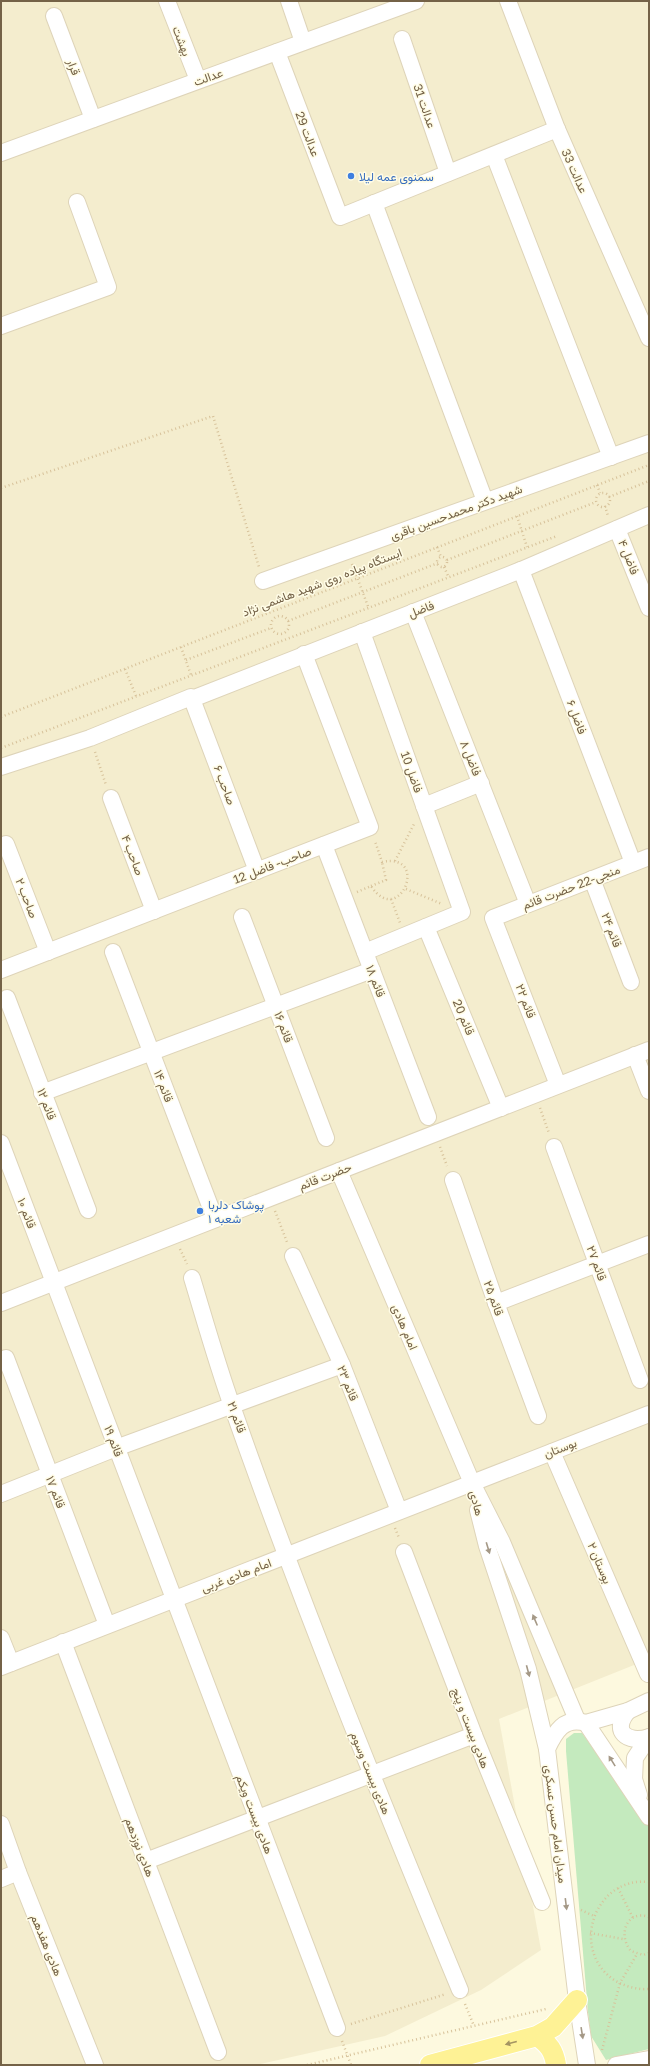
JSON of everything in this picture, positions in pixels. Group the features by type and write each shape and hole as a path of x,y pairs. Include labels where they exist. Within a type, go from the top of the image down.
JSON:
{"main road":[{"path":"430,2065 537,2036 553,2027 577,2000"},
{"path":"537,2036 548,2043 554,2054 556,2065"}],"street":[{"name":"بهشت","path":"167,1 198,80"},
{"path":"289,1 304,42"},
{"name":"عدالت 33","path":"508,1 557,129 649,338"},
{"name":"عدالت","path":"1,152 277,52 407,3"},
{"name":"قرار","path":"54,16 93,119"},
{"name":"عدالت 31","path":"402,39 448,173"},
{"name":"عدالت 29","path":"277,52 340,217 374,203"},
{"path":"485,501 374,203 557,129"},
{"path":"494,155 611,457"},
{"path":"1,326 108,286 77,202"},
{"name":"شهید دکتر محمدحسین باقری","path":"264,581 649,443"},
{"name":"فاضل","path":"1,767 90,738 191,697 192,699 521,570 613,519 649,515"},
{"name":"فاضل ۴","path":"613,519 649,608"},
{"name":"فاضل ۶","path":"521,570 634,863"},
{"name":"فاضل ۸","path":"413,612 528,904"},
{"name":"فاضل 10","path":"362,632 462,912"},
{"path":"304,654 370,828"},
{"name":"صاحب ۶","path":"192,699 257,871"},
{"path":"424,806 481,783"},
{"name":"صاحب ۴","path":"111,798 154,911"},
{"name":"صاحب- فاضل 12","path":"1,970 370,828"},
{"name":"صاحب ۲","path":"6,844 48,952"},
{"name":"قائم ۱۸","path":"324,845 428,1117"},
{"name":"منجی-22 حضرت قائم","path":"493,918 649,857"},
{"name":"قائم ۲۴","path":"592,879 631,982"},
{"path":"365,952 462,912"},
{"name":"قائم ۱۶","path":"242,918 326,1138"},
{"name":"قائم ۲۲","path":"493,918 558,1085"},
{"name":"قائم 20","path":"426,927 501,1108"},
{"name":"قائم ۱۴","path":"113,952 215,1220"},
{"path":"42,1093 372,970"},
{"name":"قائم ۱۲","path":"7,998 42,1093 88,1210"},
{"path":"642,1053 649,1091"},
{"name":"حضرت قائم","path":"1,1303 642,1053"},
{"name":"قائم ۱۰","path":"1,1143 54,1282"},
{"name":"قائم ۲۷","path":"554,1147 640,1380"},
{"name":"امام هادی","path":"338,1171 472,1483"},
{"name":"قائم ۲۵","path":"453,1180 496,1303 538,1416"},
{"path":"496,1303 598,1265 649,1244"},
{"name":"قائم ۲۳","path":"293,1256 342,1365 394,1513"},
{"name":"قائم ۲۱","path":"192,1278 232,1405 288,1555"},
{"name":"قائم ۱۹","path":"54,1282 174,1599"},
{"name":"قائم ۱۷","path":"6,1358 107,1625"},
{"path":"1,1494 50,1473 116,1448 342,1365"},
{"name":"بوستان","path":"472,1483 649,1414"},
{"name":"بوستان ۲","path":"552,1452 648,1674"},
{"name":"امام هادی غربی","path":"6,1665 472,1483"},
{"name":"هادی","path":"472,1483 502,1542 582,1721"},
{"name":"هادی","path":"472,1483 488,1546 528,1669 547,1749"},
{"name":"هادی بیست و پنج","path":"404,1552 474,1735 542,1902"},
{"name":"هادی بیست وسوم","path":"288,1555 371,1774 460,1990"},
{"name":"هادی بیست ویکم","path":"174,1599 337,2028"},
{"path":"1,1638 6,1665"},
{"name":"هادی نوزدهم","path":"64,1642 218,2052"},
{"path":"646,1812 606,1751 582,1721 628,1711 649,1702"},
{"path":"628,1711 622,1718 620,1726 624,1734 632,1740 640,1740 649,1737"},
{"name":"میدان امام حسن عسکری","path":"582,1721 561,1726 555,1732 547,1749 577,2000 593,2061"},
{"path":"146,1861 474,1735"},
{"path":"646,1812 634,1778 635,1758 649,1737"},
{"name":"هادی هفدهم","path":"1,1824 18,1872 96,2065"},
{"path":"1,1879 18,1872"},
{"path":"616,2065 649,2059"}],"path":[{"path":"1,488 213,416 264,581"},
{"name":"ایستگاه پیاده روی شهید هاشمی نژاد","path":"1,716 649,465"},
{"path":"609,497 649,482"},
{"path":"597,485 600,493"},
{"path":"600,493 604,492 609,497"},
{"path":"600,493 597,495 596,502 598,506 605,506"},
{"path":"605,506 610,500 609,497"},
{"path":"444,566 447,560 596,502"},
{"path":"605,506 613,519"},
{"path":"517,516 528,547"},
{"path":"601,519 613,519"},
{"path":"1,748 369,609 564,533"},
{"path":"437,547 441,557"},
{"path":"347,551 369,609"},
{"path":"441,557 445,557 447,560"},
{"path":"438,563 437,560 441,557"},
{"path":"288,621 438,563 444,566 448,578"},
{"path":"273,611 276,617"},
{"path":"276,617 285,617 288,621 287,630 283,633 279,634 272,628 272,620 276,617"},
{"path":"186,660 272,628"},
{"path":"283,633 286,640"},
{"path":"181,647 191,675"},
{"path":"125,669 136,696"},
{"path":"90,738 111,798"},
{"path":"395,861 424,806"},
{"path":"344,897 386,880 382,862 370,828"},
{"path":"371,886 376,893 383,898 391,898 402,894 406,888 408,881 407,872 402,866 395,861 382,862"},
{"path":"406,888 462,912"},
{"path":"391,898 404,936"},
{"path":"535,1094 554,1147"},
{"path":"435,1134 453,1180"},
{"path":"270,1198 293,1256"},
{"path":"175,1235 192,1278"},
{"path":"394,1513 404,1552"},
{"path":"649,1882 630,1883 618,1888 608,1895 600,1904 594,1916 590,1933 593,1955 609,1976 620,1984 632,1988 649,1989"},
{"path":"618,1888 633,1918"},
{"path":"649,1917 639,1916 633,1918 627,1924 623,1939 631,1951 638,1954 649,1954"},
{"path":"590,1933 623,1939"},
{"path":"593,2061 620,1984 638,1954"},
{"path":"351,2065 337,2028 460,1990 474,2026"},
{"path":"307,2065 543,2010"}],"shaded area":[{"path":"1,1 649,1 649,1659 499,1719 541,1950 481,1990 385,2036 256,2065 1,2065"}],"green space":[{"path":"574,1733 582,1733 649,1825 649,2049 606,2060 591,2036 588,2012 566,1751 566,1739"}],"place":[{"name":"سمنوی عمه لیلا","path":"351,176"},
{"name":"پوشاک دلربا شعبه ۱","path":"200,1211"}]}
